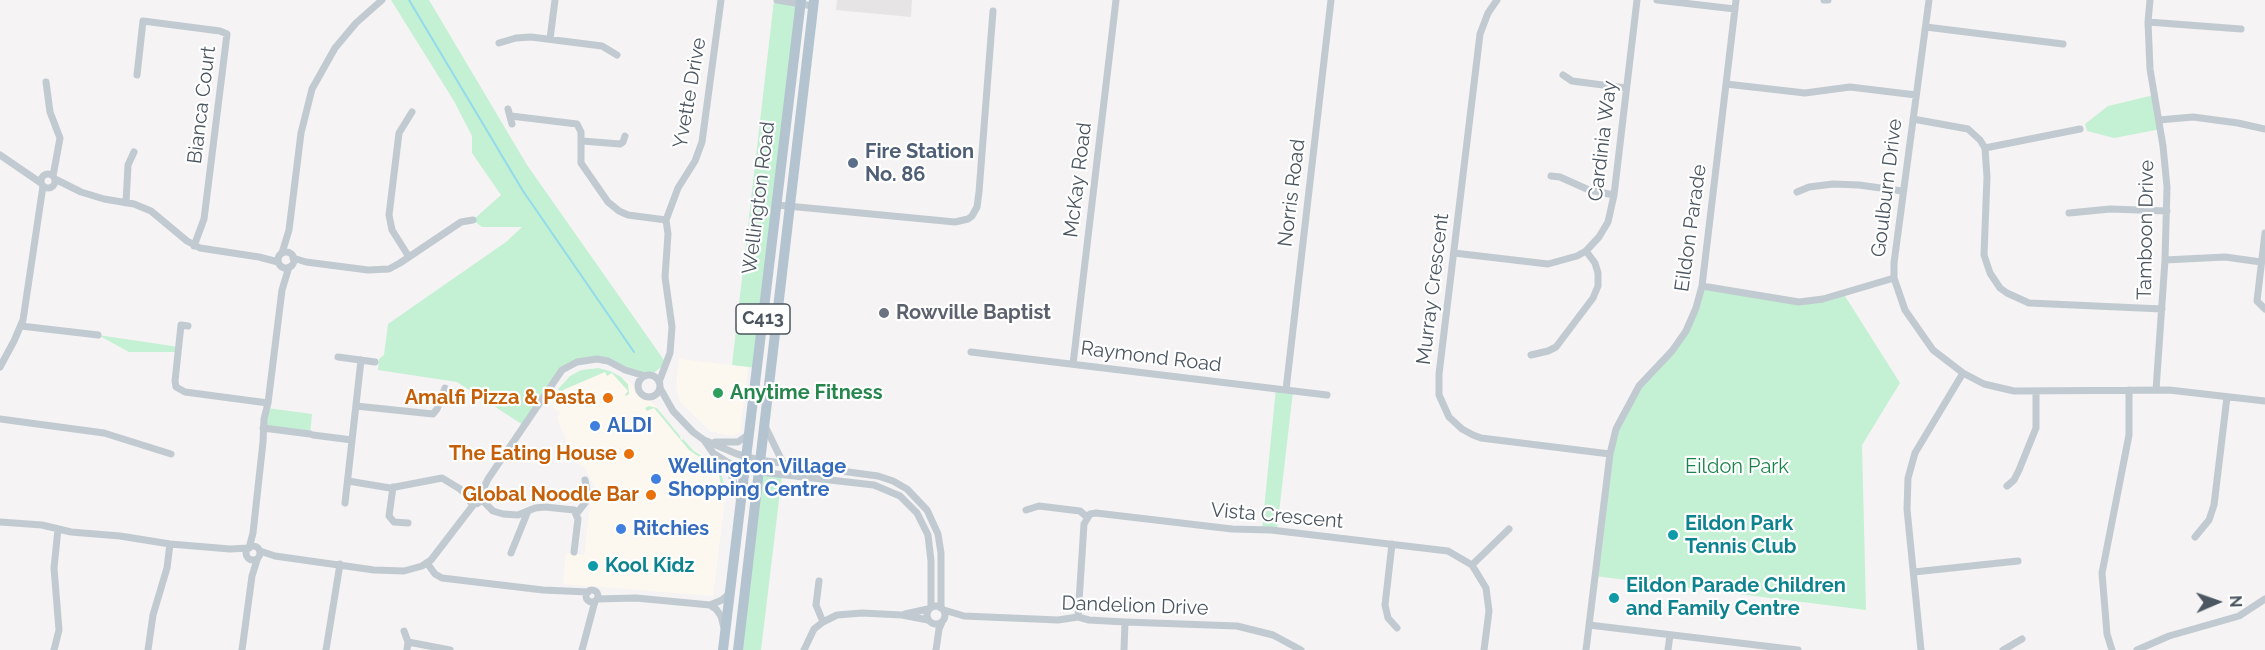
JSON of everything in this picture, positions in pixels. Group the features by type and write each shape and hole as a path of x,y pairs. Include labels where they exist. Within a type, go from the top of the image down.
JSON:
{"main road":[{"name":"Wellington Road","path":"723,650 800,2"},
{"name":"Wellington Road","path":"738,650 813,3"}],"street":[{"path":"242,650 252,576 253,533 263,428 282,290 291,261 289,230 301,134 312,89 335,48 356,22 382,0"},
{"path":"550,39 555,0"},
{"name":"Yvette Drive","path":"659,385 670,353 672,327 665,277 669,234 666,220 678,188 695,161 702,142 721,0"},
{"path":"777,0 813,3"},
{"name":"McKay Road","path":"1073,364 1116,0"},
{"name":"Norris Road","path":"1286,390 1331,0"},
{"name":"Murray Crescent","path":"1497,0 1488,13 1480,34 1438,384 1442,403 1449,417 1462,429 1481,438 1610,454"},
{"name":"Cardinia Way","path":"1586,251 1599,237 1608,222 1614,195 1637,0"},
{"path":"1657,0 1735,9"},
{"name":"Eildon Parade","path":"1586,650 1610,454 1616,429 1639,386 1672,351 1692,320 1702,286 1736,0"},
{"name":"Goulburn Drive","path":"1929,0 1894,248 1894,278 1905,310 1933,350 1963,373 1996,387 2014,391 2156,390 2265,401"},
{"name":"Tamboon Drive","path":"2150,0 2148,22 2150,69 2165,164 2167,211 2156,390"},
{"path":"777,205 948,221 968,219 977,207 993,11"},
{"name":"Bianca Court","path":"137,75 143,21 220,31 227,34 204,219 194,246"},
{"path":"2148,22 2241,29"},
{"path":"1926,27 2063,44"},
{"path":"500,43 521,37 550,39 602,46 617,55"},
{"path":"1563,75 1572,81 1626,88"},
{"path":"0,367 21,326 37,213 56,160 60,138 50,112 46,82"},
{"path":"1726,84 1805,93 1850,87 1916,95"},
{"path":"409,257 392,230 389,215 399,133 412,112"},
{"path":"510,116 575,123 580,129 582,141 581,163 610,205 632,216 666,220"},
{"path":"2159,120 2193,117 2265,129"},
{"path":"1913,119 1968,129 1985,148 1987,177 1983,255 1989,273 2000,288 2029,303 2162,309"},
{"path":"1985,148 2080,129"},
{"path":"582,141 620,144 624,142 625,136"},
{"path":"126,203 128,165 134,152"},
{"path":"0,155 23,171 48,181 104,200 144,208 158,215 194,246 215,252 259,257 279,264 291,261 383,270 396,266 462,222 473,220"},
{"path":"1551,176 1560,177 1589,190 1614,195"},
{"path":"1797,192 1809,187 1833,184 1859,184 1902,191"},
{"path":"2069,213 2110,209 2167,211"},
{"path":"282,290 279,264 289,230"},
{"path":"2265,233 2257,301 2265,309"},
{"path":"1454,253 1548,264 1572,258 1586,251 1597,268 1598,279 1593,298 1556,346 1548,351 1531,355"},
{"path":"259,257 281,253 291,261"},
{"path":"2165,260 2225,257 2261,262"},
{"path":"1702,286 1799,302 1823,299 1894,278"},
{"path":"181,325 176,387 185,392 268,403"},
{"path":"21,326 98,335"},
{"name":"Raymond Road","path":"971,352 1327,395"},
{"path":"338,357 375,362"},
{"path":"0,522 42,525 58,529 230,549 391,572 404,571 427,563 439,552 562,370 582,361 597,359 613,363 625,370 648,375 659,385 666,400 682,422 704,440 746,463 759,466 783,463 854,472 886,478 901,485 921,502 934,524 941,553 943,609 937,647"},
{"path":"345,503 361,360"},
{"path":"638,386 640,380 666,363"},
{"path":"625,370 642,395 666,400"},
{"path":"1921,650 1906,499 1911,465 1920,444 1963,373"},
{"path":"650,397 657,394 659,385"},
{"path":"356,406 430,414 437,409 445,388"},
{"path":"2112,650 2107,634 2102,573 2129,435 2129,390"},
{"path":"2007,486 2014,480 2019,470 2036,428 2037,392"},
{"path":"2195,537 2209,520 2214,505 2227,397"},
{"path":"0,419 104,433 171,454"},
{"path":"764,423 783,463"},
{"path":"263,428 352,440"},
{"path":"704,440 721,443 738,442 750,433"},
{"path":"704,440 713,453 728,462 746,463 802,477 874,485 896,493 911,505 925,527 931,554 929,608 926,614 937,647"},
{"path":"728,462 741,504"},
{"path":"802,477 804,466"},
{"path":"852,482 854,472"},
{"path":"348,481 393,488 436,478 447,479 489,508 503,514 518,515 545,507 572,510 577,513"},
{"path":"574,552 577,513 585,503 587,491 585,480"},
{"path":"393,488 389,516 394,522 408,523"},
{"path":"1026,510 1039,506 1080,511 1087,517 1084,524 1078,616"},
{"path":"511,553 528,511"},
{"name":"Vista Crescent","path":"1087,517 1096,513 1232,530 1271,530 1392,544 1448,551 1472,565"},
{"path":"925,527 934,524"},
{"path":"54,650 59,630 54,568 58,529"},
{"path":"1484,650 1488,597 1482,579 1472,565 1509,529"},
{"path":"148,650 154,610 167,568 170,543"},
{"path":"1392,544 1386,605 1388,618 1397,628"},
{"path":"1914,572 2018,561"},
{"path":"427,563 435,574 442,578 574,592 592,598 636,598 710,605 731,593"},
{"path":"326,650 340,564"},
{"path":"819,581 816,605 823,621"},
{"path":"582,650 592,598"},
{"path":"2137,650 2180,632 2229,620 2264,604"},
{"path":"710,605 721,616 725,631"},
{"path":"902,615 936,606 943,609"},
{"name":"Dandelion Drive","path":"943,609 964,616"},
{"path":"804,650 810,634 823,621 832,617 852,613 902,615 928,620 934,624 942,621"},
{"name":"Dandelion Drive","path":"942,621 964,616 1058,620 1078,616 1089,620 1227,626 1255,629 1283,639 1301,650"},
{"path":"1124,650 1125,622"},
{"path":"1589,625 1747,647 1798,650"},
{"path":"404,631 407,646 450,650"},
{"path":"1668,650 1670,635"},
{"path":"2003,650 2022,639"}],"shaded area":[{"path":"837,0 912,0 911,17 836,10"},
{"path":"679,359 748,367 740,432 732,436 710,431 680,402 676,388"},
{"name":"Wellington Village Shopping Centre","path":"593,368 610,371 629,382 656,406 684,441 719,469 725,501 713,596 563,584 566,553 584,555 591,500 595,500 596,489 583,465 576,463 557,418 560,412 548,404 562,383 570,376 581,370"}],"green space":[{"path":"391,0 429,0 527,165 666,363 651,375 603,360 567,367 523,425 457,382 378,370 379,359 384,355 388,324 506,242 522,227 482,227 473,220 501,195 472,153 472,136 454,101"},
{"path":"774,0 800,5 758,368 732,365"},
{"path":"2154,95 2161,129 2114,138 2087,131 2085,124 2108,106"},
{"name":"Eildon Park","path":"1702,286 1799,302 1843,293 1900,383 1862,445 1866,610 1595,576 1610,454 1630,400 1679,342"},
{"path":"98,335 179,347 178,352 129,352"},
{"path":"598,368 610,371 621,377 628,384 629,394 625,395 628,391 612,373 607,376 605,372 563,390 565,395 561,396 558,389 570,376 581,370"},
{"path":"1276,388 1293,391 1277,530 1262,530"},
{"path":"649,406 657,408 681,440 683,439 694,451 718,466 726,494 719,497 723,495 718,470 689,450 654,408 647,411 645,408"},
{"path":"267,408 312,414 310,434 263,428"},
{"path":"758,471 782,475 761,650 738,650"}],"waterway":[{"path":"409,0 523,191 634,352"}],"place":[{"name":"Fire Station No. 86","path":"853,163"},
{"name":"Rowville Baptist","path":"884,313"},
{"name":"Anytime Fitness","path":"718,393"},
{"name":"Amalfi Pizza & Pasta","path":"608,398"},
{"name":"ALDI","path":"595,426"},
{"name":"The Eating House","path":"629,454"},
{"name":"Wellington Village Shopping Centre","path":"656,479"},
{"name":"Global Noodle Bar","path":"651,495"},
{"name":"Ritchies","path":"621,529"},
{"name":"Eildon Park Tennis Club","path":"1673,535"},
{"name":"Kool Kidz","path":"593,566"},
{"name":"Eildon Parade Children and Family Centre","path":"1614,598"}]}
